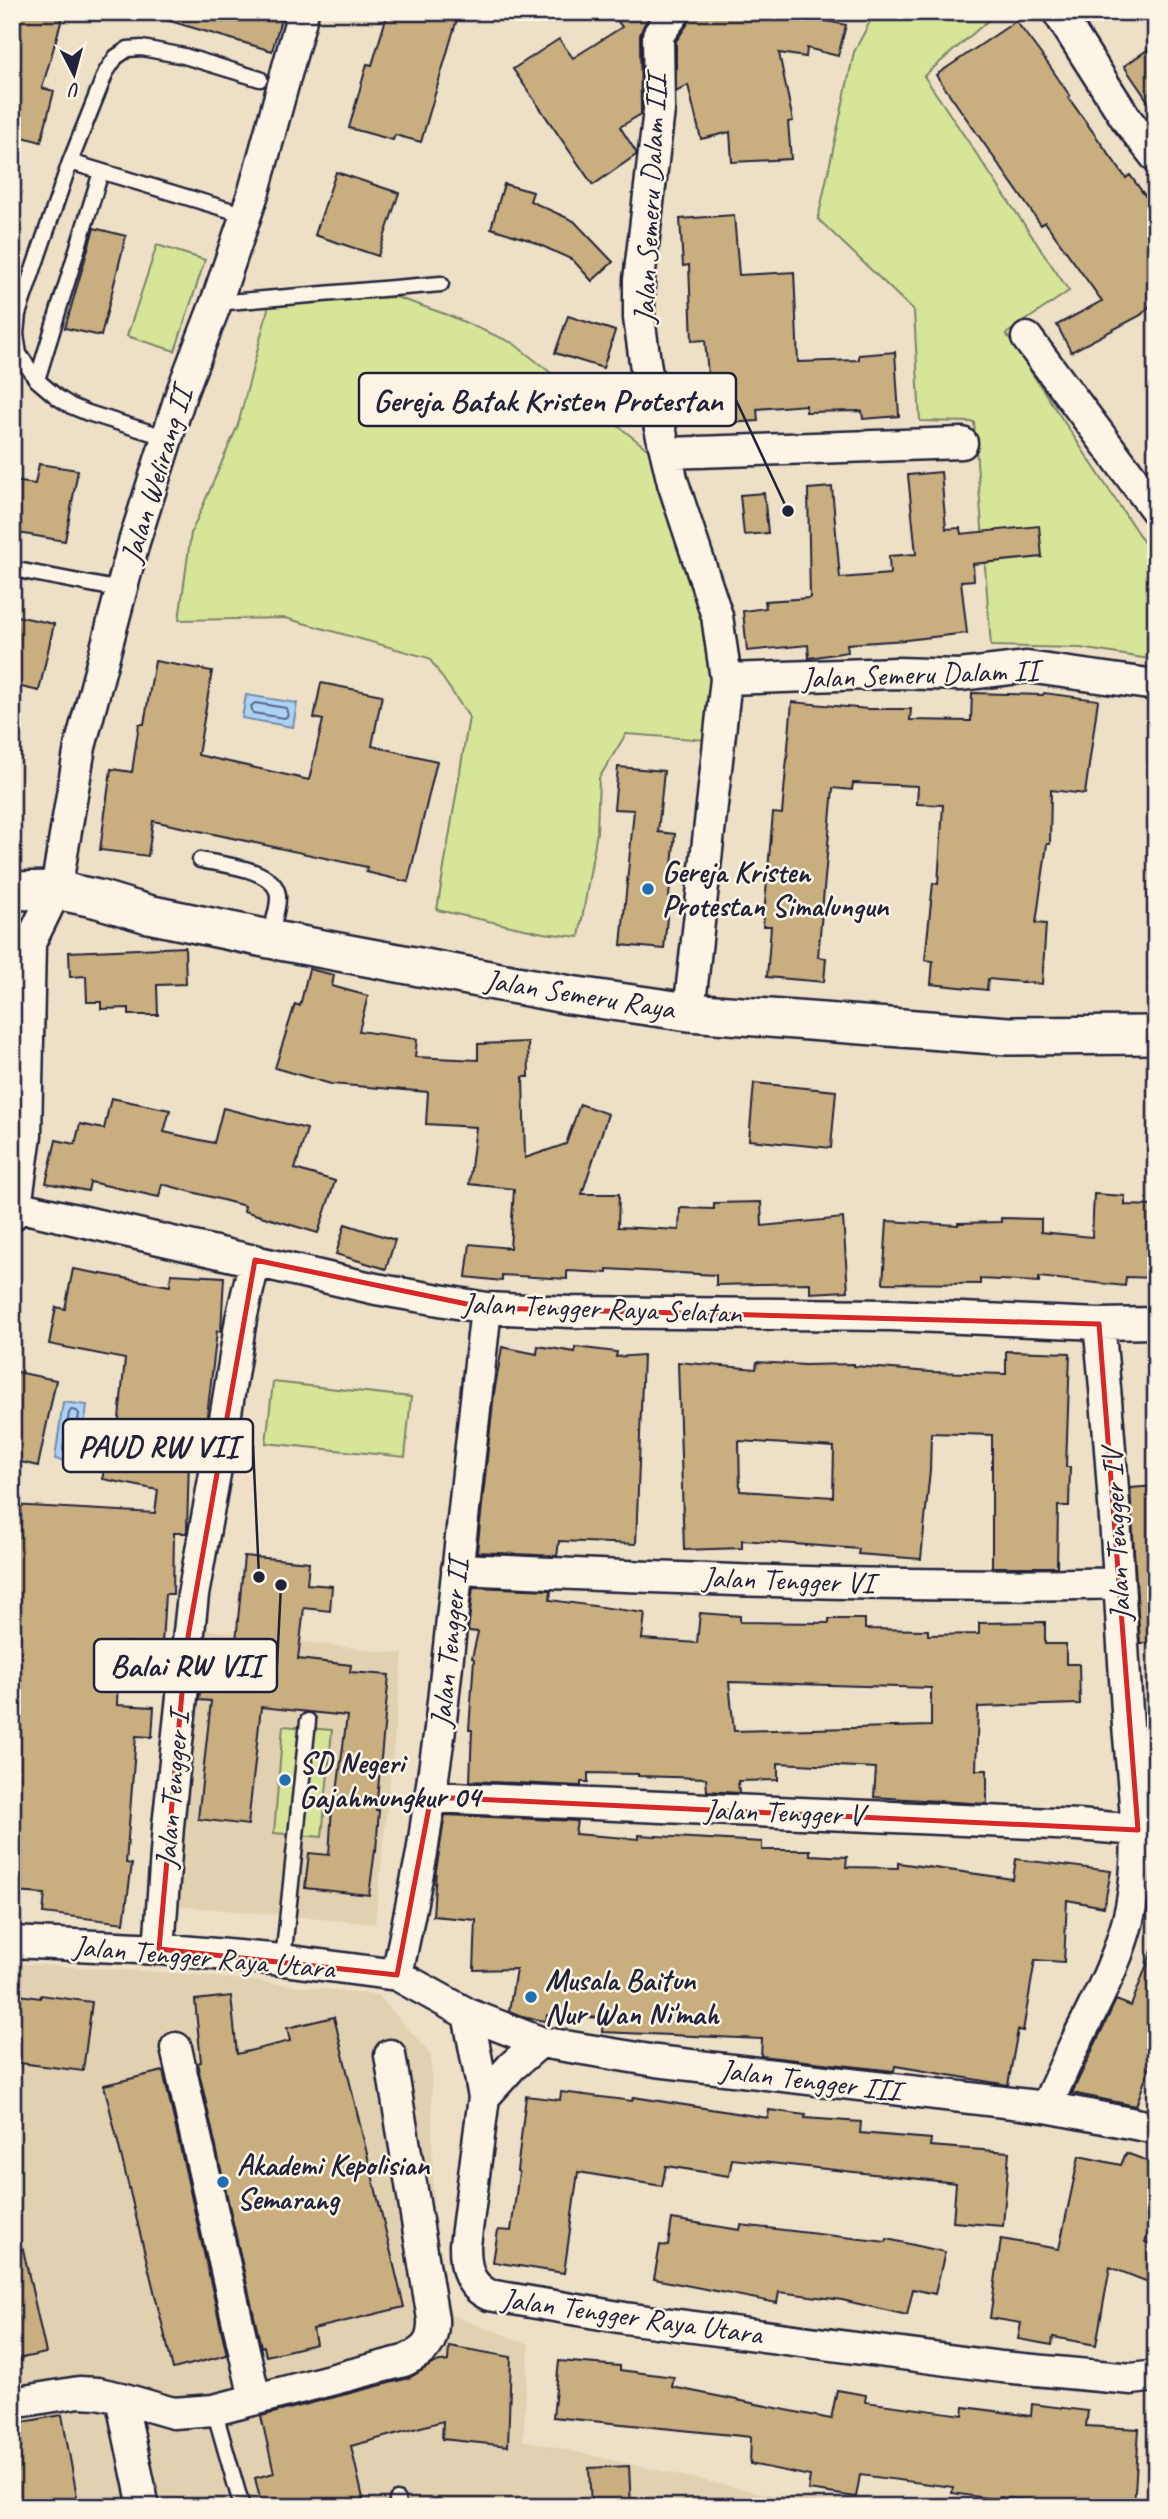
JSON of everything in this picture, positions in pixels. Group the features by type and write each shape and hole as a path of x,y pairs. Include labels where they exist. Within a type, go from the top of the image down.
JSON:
{"street":[{"name":"Jalan Welirang II","path":"21,942 56,890 80,747 121,590 181,394 246,215 303,12"},
{"name":"Jalan Semeru Dalam III","path":"675,12 658,34 659,110 639,280 639,318 646,369 673,483 717,616 726,679 689,1012"},
{"path":"1058,12 1126,120 1156,157"},
{"path":"1027,338 1156,510"},
{"path":"667,453 962,443"},
{"name":"Jalan Semeru Dalam II","path":"726,679 897,673 960,675 1027,667 1156,685"},
{"name":"Jalan Semeru Raya","path":"12,891 56,890 148,914 269,939 570,995 689,1012 1007,1036 1156,1035"},
{"path":"14,1211 26,1135 21,942"},
{"name":"Jalan Tengger Raya Selatan","path":"14,1211 256,1260 376,1289 486,1308 571,1312 890,1315 1099,1324 1156,1323"},
{"name":"Jalan Tengger I","path":"159,1949 168,1826 193,1595 225,1424 241,1319 256,1260"},
{"name":"Jalan Tengger II","path":"397,1975 431,1797 486,1308"},
{"name":"Jalan Tengger IV","path":"1046,2107 1100,1998 1122,1938 1132,1906 1138,1830 1128,1724 1111,1443 1099,1324"},
{"name":"Jalan Tengger VI","path":"457,1569 781,1581 1040,1585 1119,1583"},
{"name":"Jalan Tengger V","path":"431,1797 1078,1825 1138,1830"},
{"name":"Jalan Tengger Raya Utara","path":"12,1942 159,1949 283,1960 397,1975 468,2014 484,2097 465,2261 473,2284 489,2295 625,2318 1002,2367 1132,2379 1156,2376"},
{"name":"Jalan Tengger III","path":"468,2014 540,2042 669,2063 1046,2107 1156,2128"},
{"path":"484,2097 512,2066 540,2042"},
{"path":"176,2048 255,2399"},
{"path":"12,2403 79,2392 121,2398 173,2413 214,2410 404,2361 423,2350 432,2338 433,2319 390,2055"},
{"path":"121,2398 144,2507"}],"lane":[{"path":"167,438 71,406 37,380 19,354 16,334 18,313 70,162 106,72 116,57 128,49 142,48 184,56 260,79"},
{"path":"70,162 246,215"},
{"path":"37,380 101,172"},
{"path":"216,303 441,284"},
{"path":"12,569 121,590"},
{"path":"200,860 266,876 274,884 278,894 269,939"},
{"path":"283,1960 308,1721"},
{"path":"214,2410 242,2507"}],"highlighted area":[{"path":"255,1260 486,1308 1099,1324 1138,1830 431,1797 397,1975 159,1949 186,1648"}],"shaded area":[{"name":"SD Negeri Gajahmungkur 04","path":"192,1628 403,1654 375,1924 171,1905"},
{"name":"Akademi Kepolisian Semarang","path":"12,1963 190,1974 378,1995 431,2054 435,2309 529,2344 523,2440 765,2494 856,2507 12,2507"}],"green space":[{"path":"875,12 998,12 924,76 1069,291 1006,334 1156,561 1156,660 1080,648 991,646 974,422 920,421 914,311 818,219 854,52"},
{"path":"157,245 205,260 175,351 127,336"},
{"path":"396,297 448,315 513,343 650,451 696,574 720,741 626,734 599,778 597,832 579,937 543,933 437,910 469,717 429,658 285,618 179,620 191,533 238,425 270,301"},
{"path":"273,1382 411,1397 405,1457 266,1443"},
{"path":"283,1726 332,1730 322,1837 274,1833"}],"water":[{"path":"246,695 297,703 293,727 242,718"},
{"path":"63,1402 87,1405 79,1463 55,1459"}],"building":[{"path":"12,12 64,12 42,88 54,91 41,142 12,134"},
{"path":"164,12 283,12 272,51 163,19"},
{"path":"388,12 459,12 421,142 395,135 393,140 349,128 367,64 372,65"},
{"path":"611,12 653,12 640,35 641,114 620,127 636,155 593,185 513,69 559,39 573,58 622,27"},
{"path":"692,12 783,12 846,25 838,56 807,48 806,57 779,53 793,121 788,122 791,159 732,162 730,132 701,139 688,85 676,92 676,41 689,22"},
{"path":"1016,21 1126,178 1130,175 1156,211 1156,300 1141,315 1071,352 1057,325 1102,301 1045,222 1041,225 936,75"},
{"path":"1156,44 1156,113 1124,66"},
{"path":"336,172 399,193 378,256 315,235"},
{"path":"504,184 533,192 530,201 574,221 613,262 592,281 573,260 529,240 491,228"},
{"path":"734,215 739,275 794,272 798,362 859,360 859,355 895,352 899,416 863,419 862,411 806,412 806,405 757,409 758,421 712,424 705,340 692,341 689,265 683,266 680,219"},
{"path":"94,228 126,236 101,336 65,328"},
{"path":"568,316 615,331 603,368 555,353"},
{"path":"39,464 78,470 65,541 12,532 12,481 35,484"},
{"path":"941,472 946,529 960,528 961,534 1039,526 1042,557 973,564 974,580 961,581 967,633 847,644 848,652 809,658 808,645 747,651 743,611 766,608 765,601 810,598 808,489 832,487 840,578 890,574 889,556 916,554 908,475"},
{"path":"764,493 768,533 744,535 740,495"},
{"path":"12,615 54,624 39,691 12,685"},
{"path":"155,661 212,671 198,755 309,780 323,720 314,718 321,683 382,695 372,746 437,761 408,882 366,872 367,867 153,821 148,856 100,850 111,769 132,772 139,724 144,724"},
{"path":"972,693 1044,693 1098,700 1085,794 1051,790 1050,844 1047,844 1036,923 1046,924 1042,984 988,979 987,990 931,984 933,961 925,960 933,883 938,884 943,805 917,804 918,786 853,783 852,790 833,788 818,957 826,958 824,982 767,977 771,926 763,926 773,813 782,814 792,702 868,709 911,709 910,720 971,721"},
{"name":"Gereja Kristen Protestan Simalungun","path":"618,767 664,771 658,832 675,834 664,949 621,945 634,810 614,809"},
{"path":"185,947 186,984 157,985 158,1015 129,1015 129,1008 101,1009 101,1002 87,1002 86,976 70,977 69,952"},
{"path":"309,969 334,975 332,986 368,996 359,1031 417,1039 415,1057 478,1060 478,1044 528,1042 529,1077 523,1077 525,1158 566,1144 580,1104 608,1114 582,1194 619,1194 618,1227 679,1230 680,1208 714,1209 714,1203 761,1202 762,1226 843,1218 848,1291 810,1293 810,1283 716,1285 716,1275 607,1269 607,1273 567,1271 567,1279 502,1275 502,1281 466,1277 470,1244 510,1248 514,1189 469,1184 476,1127 426,1124 428,1092 331,1084 275,1068 295,1004 300,1006"},
{"path":"754,1083 836,1091 831,1148 749,1140"},
{"path":"111,1098 170,1110 164,1132 214,1143 223,1108 307,1129 295,1169 335,1181 318,1233 244,1211 245,1206 162,1184 159,1197 90,1182 88,1191 46,1183 56,1140 75,1144 80,1124 104,1129"},
{"path":"1094,1194 1125,1196 1125,1205 1156,1206 1156,1278 1126,1277 1125,1286 1039,1277 1039,1282 980,1279 980,1284 883,1283 887,1221 958,1225 1001,1222 1001,1218 1041,1219 1041,1232 1092,1237"},
{"path":"345,1224 395,1240 386,1269 336,1254"},
{"path":"73,1269 170,1286 171,1274 224,1277 221,1331 217,1331 206,1425 190,1424 187,1531 174,1533 173,1594 165,1594 162,1644 119,1642 117,1705 154,1707 152,1737 136,1736 126,1863 132,1864 124,1923 43,1913 45,1894 12,1892 12,1505 155,1513 158,1490 103,1479 103,1438 117,1438 125,1359 49,1344 56,1307 65,1309"},
{"path":"538,1346 575,1352 575,1347 617,1352 616,1357 643,1355 636,1544 559,1541 557,1556 477,1552 494,1393 502,1347 537,1354"},
{"path":"1006,1351 1070,1353 1066,1467 1070,1467 1069,1506 1058,1506 1057,1567 992,1567 992,1435 931,1433 921,1559 858,1554 859,1549 742,1540 742,1548 684,1550 678,1362 756,1369 757,1362 854,1364 931,1372 1006,1374","holes":["739,1441 834,1447 833,1497 740,1491"]},
{"path":"12,1371 56,1380 38,1466 12,1460"},
{"path":"1156,1486 1156,1643 1140,1643 1130,1488"},
{"path":"244,1556 309,1562 307,1584 332,1586 330,1611 304,1608 298,1659 351,1665 350,1672 389,1675 376,1810 379,1810 376,1851 369,1895 305,1888 309,1853 329,1855 332,1807 335,1807 347,1716 261,1707 248,1825 198,1819 211,1701 199,1700 205,1649 235,1652"},
{"path":"473,1587 551,1590 550,1600 645,1613 642,1639 697,1643 700,1613 740,1616 740,1622 829,1623 829,1619 865,1619 865,1629 928,1630 928,1635 979,1634 979,1623 1045,1622 1045,1644 1066,1644 1066,1664 1079,1664 1080,1704 978,1707 976,1770 987,1770 987,1804 874,1797 876,1768 778,1763 778,1780 738,1781 739,1793 707,1791 706,1778 638,1774 588,1773 588,1782 581,1782 581,1786 470,1781 472,1658 478,1632 468,1631","holes":["729,1682 931,1688 931,1726 734,1731"]},
{"path":"445,1815 577,1821 575,1834 639,1839 639,1835 762,1842 762,1850 810,1850 810,1855 847,1857 846,1867 898,1868 898,1863 1013,1879 1016,1859 1111,1871 1104,1907 1067,1900 1064,1962 1035,1960 1023,2031 1018,2030 1008,2085 895,2066 894,2071 761,2056 762,2039 602,2032 603,2018 547,2015 546,2021 509,2011 516,1969 474,1970 476,1920 433,1916 436,1870"},
{"path":"1154,1946 1156,2048 1136,2106 1072,2093 1116,2000 1131,2006"},
{"path":"12,1994 92,2002 83,2071 12,2062"},
{"path":"231,1996 237,2054 290,2041 287,2028 334,2017 404,2307 313,2329 316,2344 266,2356 264,2346 261,2347 197,2063 201,2062 195,2000"},
{"path":"163,2071 227,2355 173,2369 104,2085"},
{"path":"561,2092 632,2101 633,2097 768,2118 769,2110 806,2115 805,2118 861,2122 860,2133 931,2139 930,2146 1009,2152 1003,2226 953,2222 956,2183 732,2159 729,2176 666,2166 662,2186 578,2172 564,2273 493,2262 498,2230 511,2231 526,2096 560,2100"},
{"path":"1126,2153 1156,2164 1156,2214 1145,2242 1156,2246 1156,2285 1110,2267 1096,2345 1053,2337 1052,2345 1018,2339 1021,2323 990,2318 1001,2239 1059,2249 1079,2156 1121,2165"},
{"path":"672,2219 740,2230 741,2225 886,2242 887,2239 945,2252 935,2294 913,2289 907,2315 842,2300 779,2292 777,2303 654,2279 660,2245 668,2246"},
{"path":"23,2249 46,2353 12,2360 12,2251"},
{"path":"449,2346 511,2357 508,2446 442,2439 443,2421 351,2446 365,2507 262,2507 255,2478 274,2473 261,2416 409,2378 434,2363 448,2361"},
{"path":"559,2361 620,2366 620,2370 674,2377 672,2387 831,2419 837,2390 866,2395 865,2402 963,2415 964,2407 1031,2416 1032,2404 1088,2411 1086,2426 1139,2429 1134,2507 1076,2504 1075,2507 1000,2497 999,2500 952,2493 953,2487 860,2475 856,2497 808,2490 810,2476 750,2464 751,2437 553,2417"},
{"path":"62,2415 79,2507 12,2507 12,2424"},
{"path":"629,2466 631,2507 591,2507 589,2468"}],"place":[{"name":"Gereja Batak Kristen Protestan","path":"788,511"},
{"name":"Gereja Kristen Protestan Simalungun","path":"648,889"},
{"name":"PAUD RW VII","path":"259,1577"},
{"name":"Balai RW VII","path":"281,1585"},
{"name":"SD Negeri Gajahmungkur 04","path":"285,1780"},
{"name":"Musala Baitun Nur Wan Ni'mah","path":"531,1997"},
{"name":"Akademi Kepolisian Semarang","path":"223,2182"}]}
